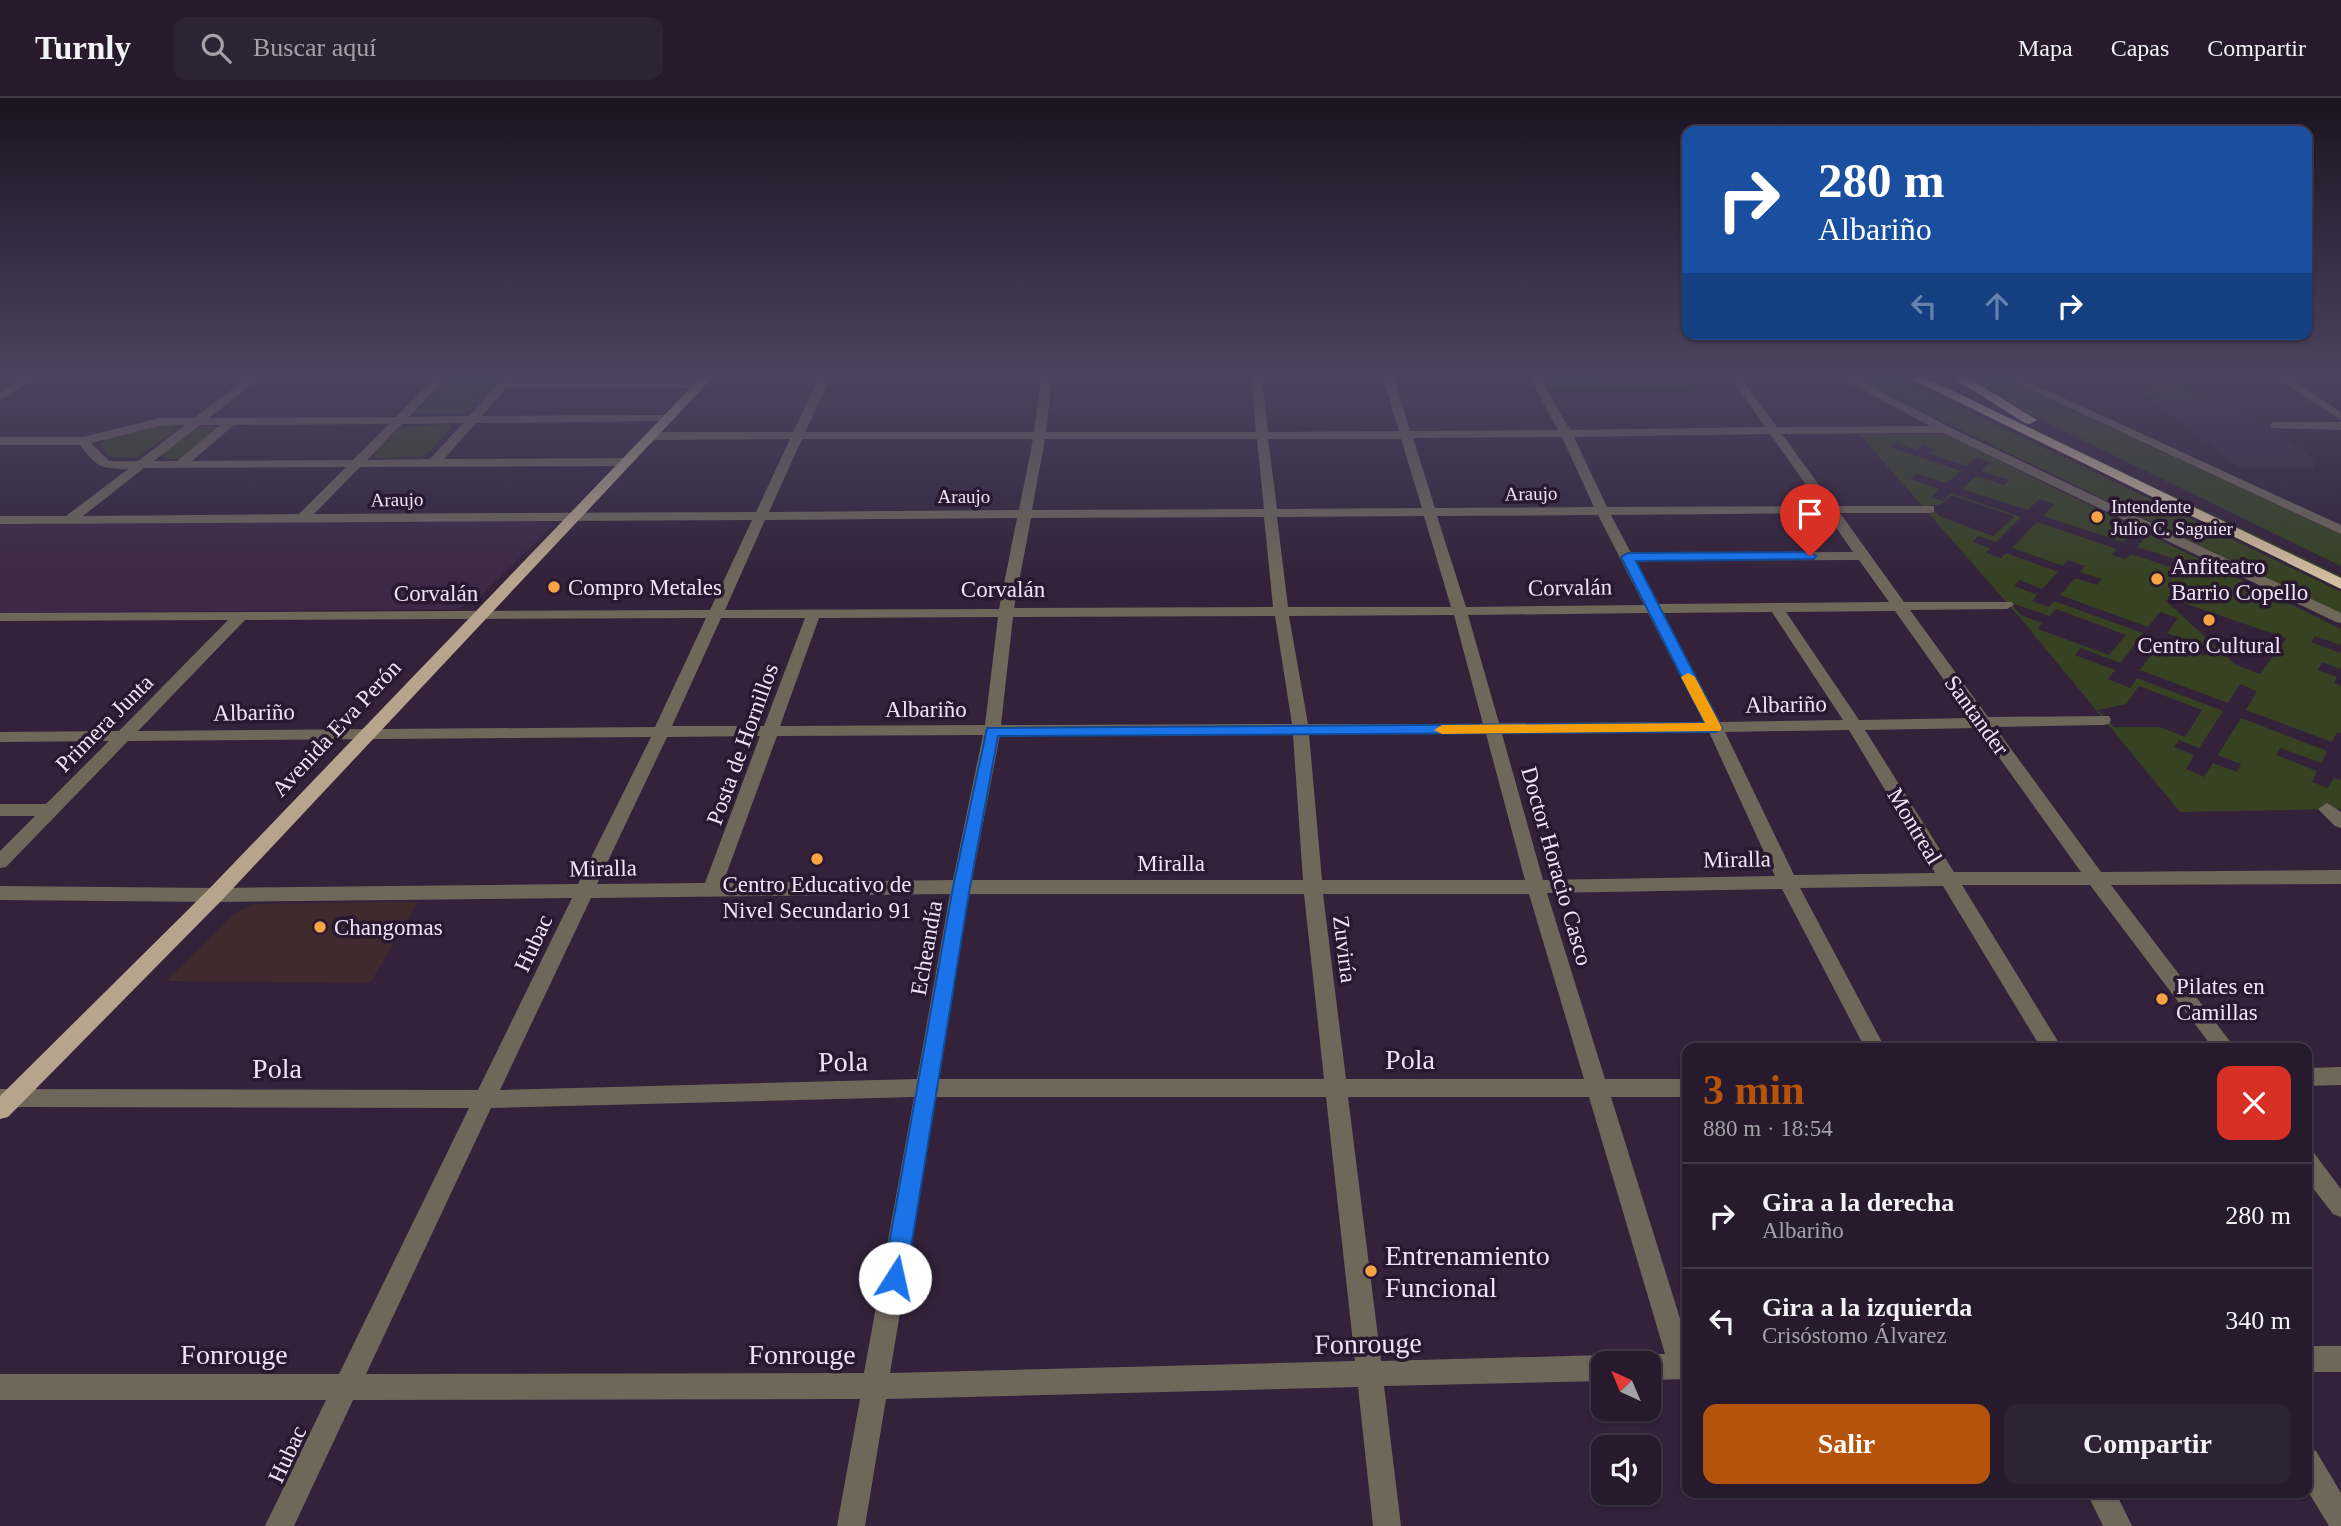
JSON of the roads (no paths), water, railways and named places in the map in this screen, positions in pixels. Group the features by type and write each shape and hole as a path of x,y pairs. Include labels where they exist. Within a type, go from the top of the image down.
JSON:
{"highway":[{"path":"2053,445 2341,584"},
{"path":"2078,445 2341,570"}],"main road":[{"name":"Avenida Eva Perón","path":"4,1102 215,895 478,615 644,445"}],"street":[{"path":"86,445 102,464 627,462"},
{"path":"69,520 167,445"},
{"path":"181,464 204,445"},
{"path":"302,519 374,445"},
{"path":"434,463 450,445"},
{"name":"Hubac","path":"279,1526 661,732 795,445"},
{"name":"Echeandía","path":"852,1526 961,887 992,732 1006,612 1038,445"},
{"name":"Zuviría","path":"1263,445 1281,611 1301,732 1313,887 1387,1526"},
{"name":"Doctor Horacio Casco","path":"1408,445 1460,611 1536,887 1682,1356"},
{"path":"1571,445 1603,512 1715,728 1788,883 1871,1043"},
{"name":"Santander","path":"1782,445 2096,879 2221,1043"},
{"path":"1978,445 2341,619"},
{"path":"2156,445 2341,530"},
{"name":"Araujo","path":"0,520 1929,509"},
{"path":"2319,520 2341,520"},
{"path":"1628,557 1861,556"},
{"name":"Corvalán","path":"0,617 1460,611 2007,604"},
{"name":"Montreal","path":"1775,606 1854,725 2049,1043"},
{"name":"Posta de Hornillos","path":"712,891 814,613"},
{"name":"Primera Junta","path":"0,863 241,616"},
{"name":"Albariño","path":"0,737 771,731 1301,732 1715,728 2104,720"},
{"path":"2327,809 2341,822"},
{"path":"0,810 50,810"},
{"name":"Miralla","path":"0,893 215,895 961,887 1536,887 1947,879 2341,877"},
{"path":"2312,1077 2341,1076"},
{"name":"Pola","path":"4,1102 486,1099 928,1088 1682,1088"},
{"path":"2312,1168 2341,1208"},
{"path":"2312,1359 2341,1359"},
{"path":"1661,1367 1682,1366"},
{"name":"Fonrouge","path":"0,1387 876,1386 1591,1368"},
{"path":"2312,1471 2341,1519"},
{"path":"2104,1498 2118,1526"}],"place":[{"name":"Intendente Julio C. Saguier","path":"2097,517"},
{"name":"Anfiteatro Barrio Copello","path":"2157,579"},
{"name":"Compro Metales","path":"554,587"},
{"name":"Centro Cultural","path":"2209,620"},
{"name":"Centro Educativo de Nivel Secundario 91","path":"817,859"},
{"name":"Changomas","path":"320,927"},
{"name":"Pilates en Camillas","path":"2162,999"},
{"name":"Entrenamiento Funcional","path":"1371,1271"}]}
